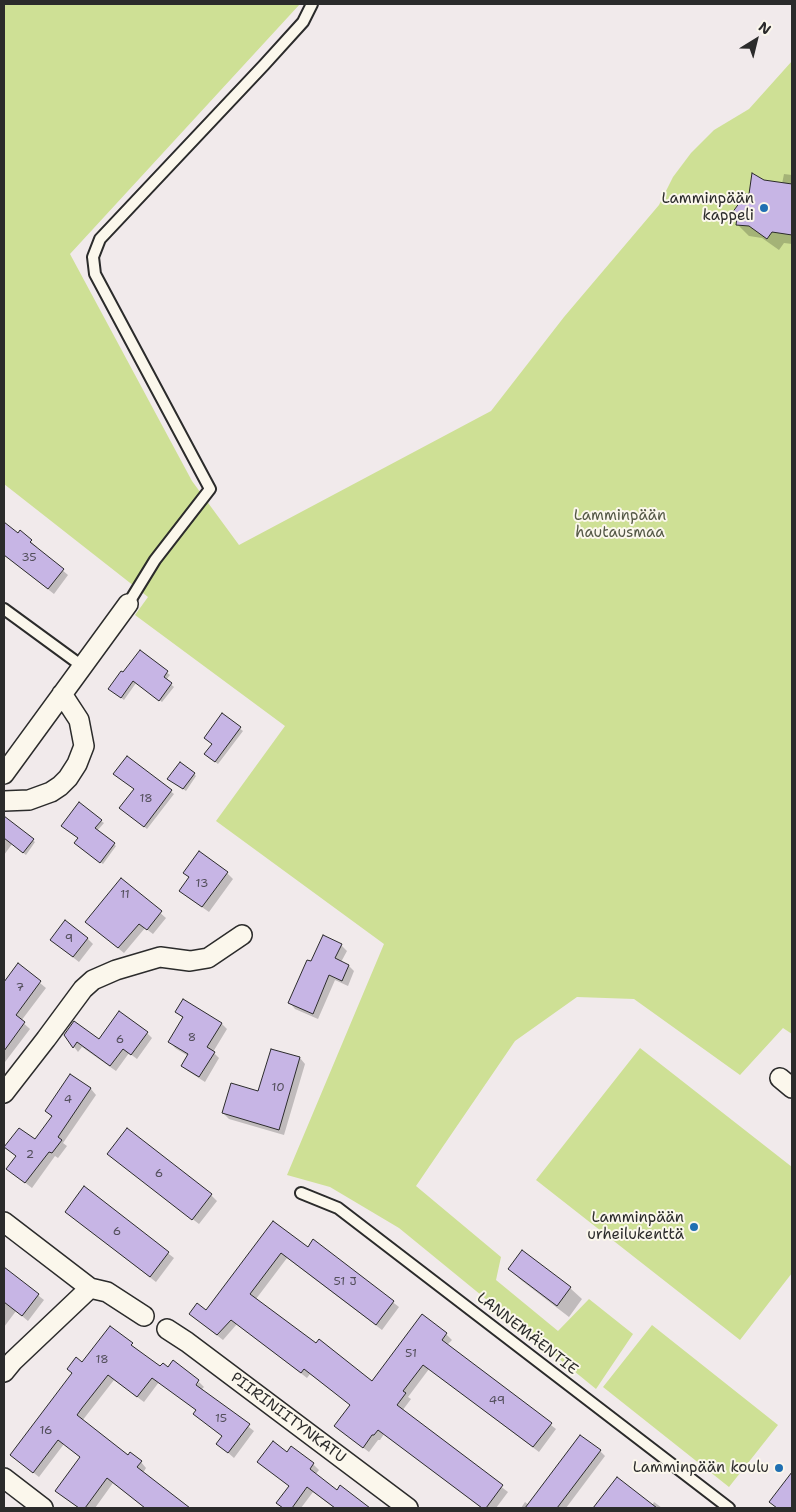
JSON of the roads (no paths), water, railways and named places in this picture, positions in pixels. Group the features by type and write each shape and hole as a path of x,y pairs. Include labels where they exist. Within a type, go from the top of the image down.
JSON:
{"street":[{"path":"4,774 128,604"},
{"path":"4,801 29,800 51,792 68,778 77,764 84,746 81,728 79,720 62,694"},
{"path":"4,1094 83,988 93,980 116,970 160,957 190,961 208,958 242,934"},
{"path":"4,1222 90,1288 107,1292 144,1316"},
{"path":"4,1372 13,1361 90,1288"},
{"name":"PIIRINIITYNKATU","path":"167,1328 408,1508"},
{"path":"4,1478 43,1508"}],"lane":[{"path":"128,604 156,560 210,489 95,274 93,257 100,239 270,58 302,22 312,4"},
{"path":"4,609 82,666"},
{"name":"LANNEMÄENTIE","path":"302,1193 338,1208 729,1508"}],"place":[{"name":"Lamminpään kappeli","path":"764,208"},
{"name":"Lamminpään urheilukenttä","path":"694,1227"},
{"name":"Lamminpään koulu","path":"779,1468"}],"park label":[{"name":"Lamminpään hautausmaa","path":"620,524"}]}
